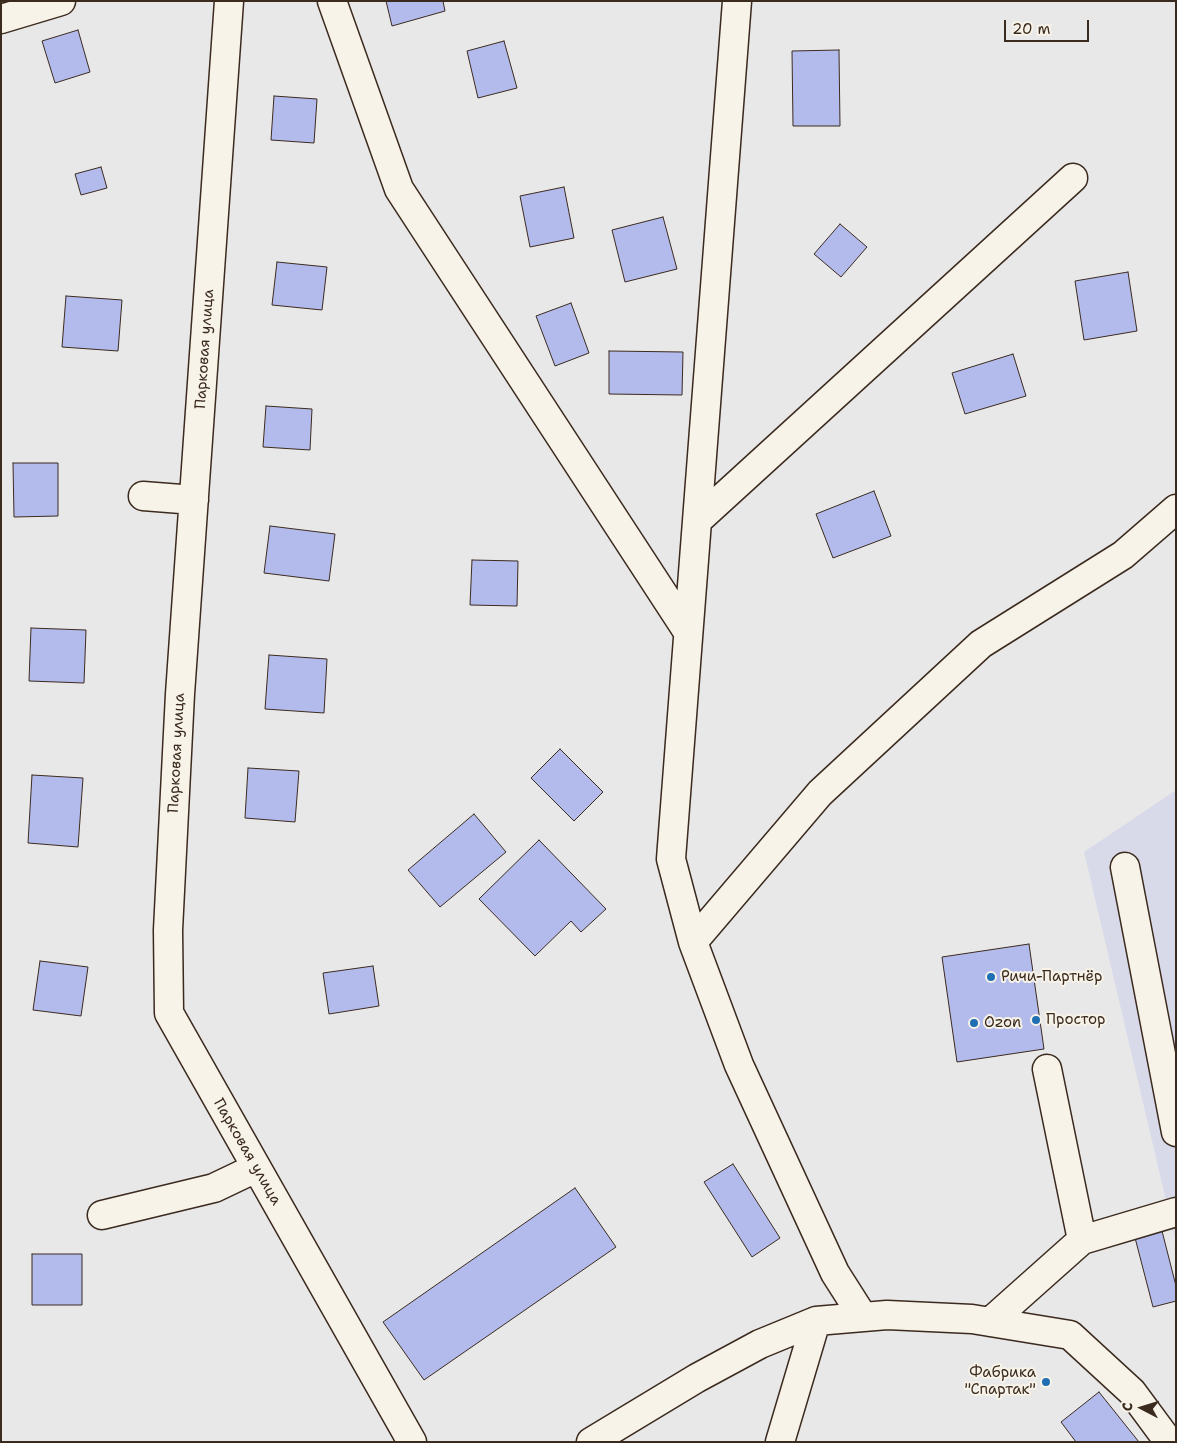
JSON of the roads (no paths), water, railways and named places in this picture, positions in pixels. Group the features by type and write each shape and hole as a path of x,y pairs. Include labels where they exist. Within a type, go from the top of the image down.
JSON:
{"street":[{"path":"1,19 61,1"},
{"name":"Парковая улица","path":"229,1 179,704 168,930 169,1014 412,1442"},
{"path":"332,1 399,189 688,632"},
{"path":"737,1 671,859 693,942 739,1065 834,1273 863,1317"},
{"path":"697,521 1074,178"},
{"path":"143,496 194,500"},
{"path":"693,942 820,793 981,644 1123,555 1176,509"},
{"path":"1125,867 1176,1132"},
{"path":"1047,1069 1082,1240"},
{"path":"102,1215 214,1188 256,1168"},
{"path":"990,1322 1082,1240 1176,1212"},
{"path":"592,1442 697,1378 760,1344 816,1320 896,1316 990,1322 1070,1335 1132,1392 1169,1442"},
{"path":"780,1442 816,1320"}],"place":[{"name":"Ричи-Партнёр","path":"991,977"},
{"name":"Простор","path":"1036,1020"},
{"name":"Ozon","path":"974,1023"},
{"name":"Фабрика \"Спартак\"","path":"1046,1382"}]}
